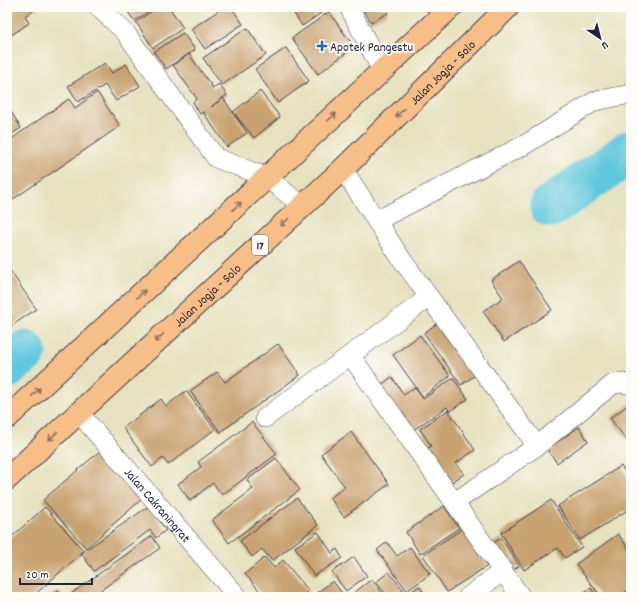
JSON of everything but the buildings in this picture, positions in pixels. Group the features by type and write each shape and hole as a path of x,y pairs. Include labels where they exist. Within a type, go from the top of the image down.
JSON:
{"highway":[{"path":"7,418 451,7"},
{"name":"Jalan Jogja - Solo","path":"7,479 342,169 508,7"}],"street":[{"path":"98,7 125,32 216,158 266,177 302,206"},
{"path":"349,7 382,71"},
{"path":"376,221 526,144 595,101 631,94"},
{"path":"342,169 429,297 537,446"},
{"path":"265,418 429,297"},
{"path":"350,356 521,597"},
{"path":"455,502 537,446 613,384 631,385"},
{"name":"Jalan Cakraningrat","path":"79,413 238,597"},
{"path":"468,597 503,571"}],"waterway":[{"path":"551,206 631,151"},
{"path":"7,367 25,352"}],"place":[{"name":"Apotek Pangestu","path":"322,46"}]}
